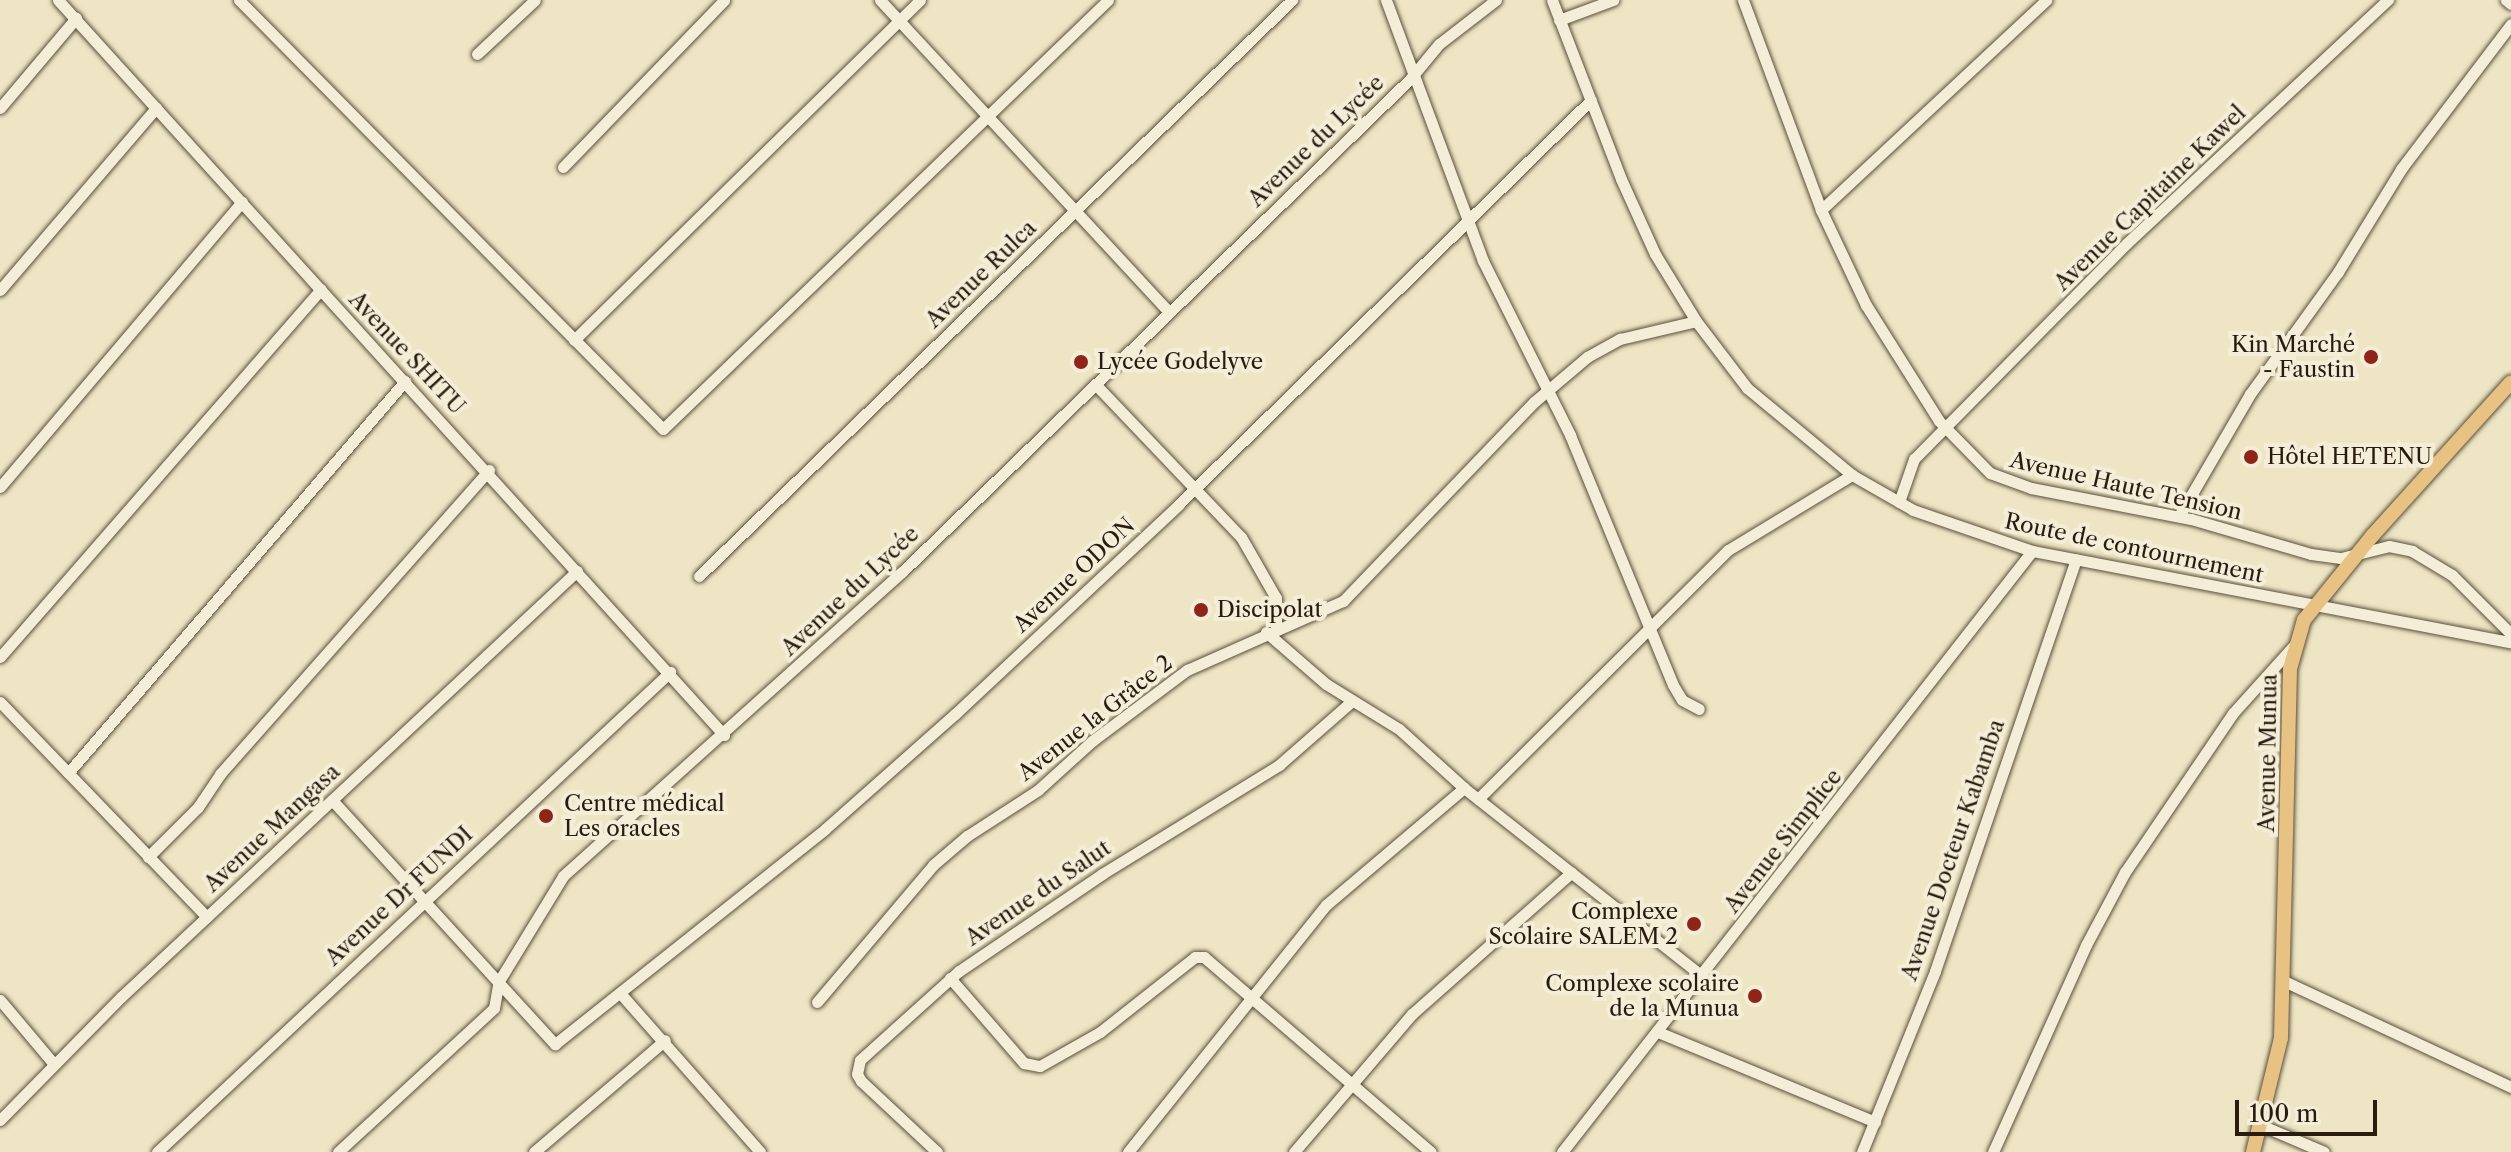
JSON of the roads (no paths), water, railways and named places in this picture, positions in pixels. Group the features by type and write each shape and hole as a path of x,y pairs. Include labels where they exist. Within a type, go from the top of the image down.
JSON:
{"main road":[{"name":"Avenue Munua","path":"2253,1152 2263,1126 2281,1038 2290,669 2297,642 2316,604 2357,554 2511,382"}],"street":[{"name":"Avenue SHITU","path":"58,0 489,470 724,735"},
{"path":"239,0 663,429 1108,0"},
{"path":"477,54 535,0"},
{"path":"563,167 724,0"},
{"path":"880,0 1169,312"},
{"path":"574,340 920,0"},
{"name":"Avenue Rulca","path":"699,576 1292,0"},
{"path":"1386,0 1483,261 1549,390 1649,632 1682,700 1699,709"},
{"name":"Avenue du Lycée","path":"338,1152 494,1008 499,981 563,876 724,735 1096,385 1415,72 1439,44 1496,0"},
{"name":"Route de contournement","path":"1552,0 1655,254 1696,321 1747,388 1852,475 1899,502 2032,551 2511,642"},
{"path":"1559,20 1613,0"},
{"name":"Avenue Haute Tension","path":"1743,0 1821,210 1866,305 1945,430 2004,481 2179,516 2311,554 2341,558 2389,546 2435,562 2511,634"},
{"path":"1821,210 2046,0"},
{"name":"Avenue Capitaine Kawel","path":"1945,430 2127,243 2388,0"},
{"path":"2506,0 2511,4"},
{"path":"0,108 76,18"},
{"path":"2179,516 2250,394 2338,272 2401,169 2511,24"},
{"name":"Avenue ODON","path":"499,981 555,1044 825,829 1195,488 1467,217 1591,100"},
{"path":"0,290 156,108"},
{"path":"0,487 242,202"},
{"path":"0,657 321,289"},
{"name":"Avenue la Grâce 2","path":"817,1002 933,865 967,836 1030,796 1092,741 1187,670 1271,629 1343,601 1549,390 1587,357 1620,339 1696,321"},
{"path":"68,773 405,381"},
{"path":"1096,385 1195,488 1264,570 1276,598 1271,629 1352,701 1399,729 1464,788 1703,977"},
{"path":"1899,502 1908,467 1945,430"},
{"path":"148,857 198,807 220,774 489,470"},
{"path":"1478,799 1728,550 1852,475"},
{"name":"Avenue Simplice","path":"1562,1152 1703,977 2032,551"},
{"name":"Avenue Docteur Kabamba","path":"1862,1152 1935,971 2076,559"},
{"name":"Avenue Mangasa","path":"0,1120 53,1063 577,571"},
{"path":"1993,1152 2086,945 2131,863 2233,713 2297,642"},
{"name":"Avenue Dr FUNDI","path":"157,1152 670,672"},
{"name":"Avenue du Salut","path":"937,1152 857,1074 860,1060 950,978 1102,874 1279,765 1352,701"},
{"path":"0,702 207,917"},
{"path":"1128,1152 1326,905 1464,788"},
{"path":"332,800 499,981"},
{"path":"1294,1152 1412,1014 1571,873"},
{"path":"950,978 1031,1067 1051,1062 1100,1032 1195,957 1204,957 1431,1152"},
{"path":"2284,981 2511,1087"},
{"path":"620,993 665,1040 760,1152"},
{"path":"0,1000 53,1063"},
{"path":"1658,1032 1875,1122"},
{"path":"534,1152 665,1040"},
{"path":"2263,1126 2324,1152"}],"place":[{"name":"Kin Marché - Faustin","path":"2371,357"},
{"name":"Lycée Godelyve","path":"1081,362"},
{"name":"Hôtel HETENU","path":"2251,457"},
{"name":"Discipolat","path":"1201,610"},
{"name":"Centre médical Les oracles","path":"546,816"},
{"name":"Complexe Scolaire SALEM 2","path":"1694,924"},
{"name":"Complexe scolaire de la Munua","path":"1755,996"}]}
